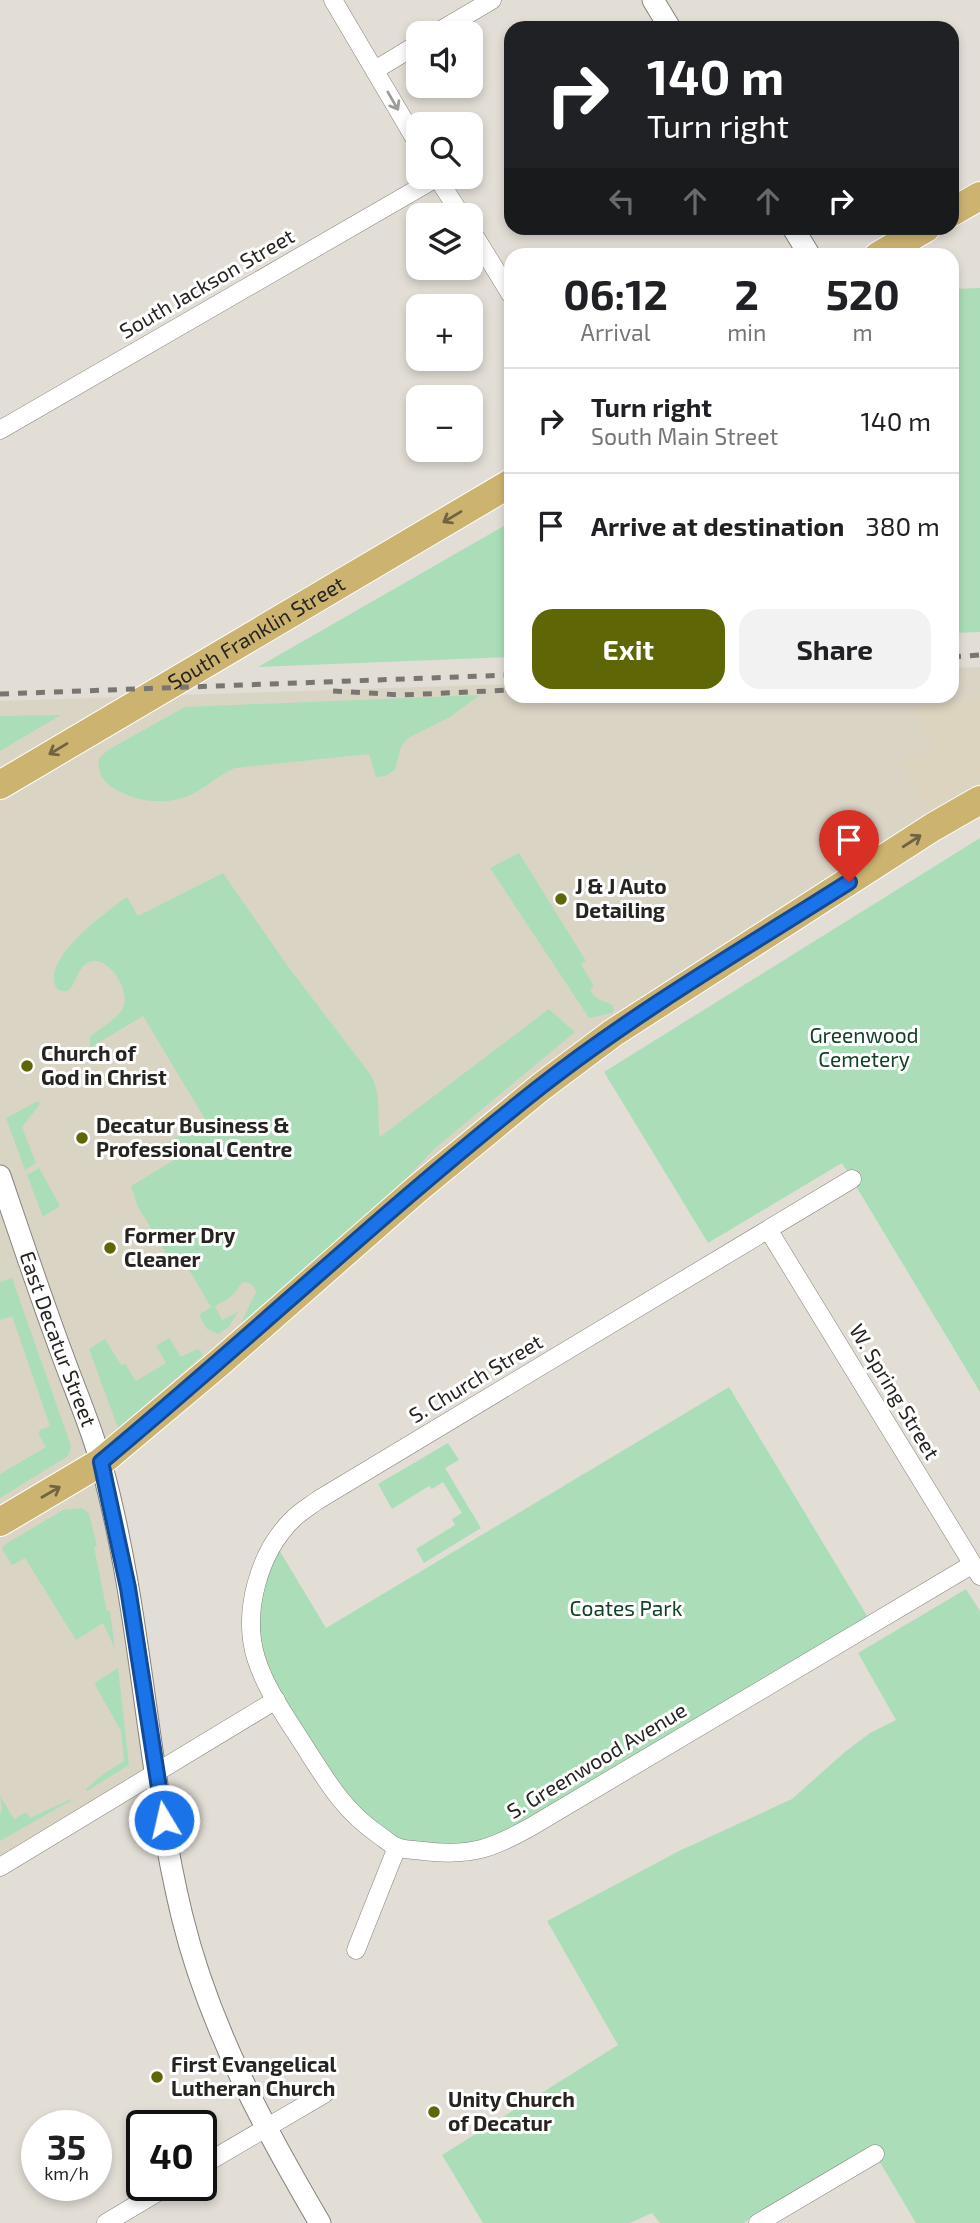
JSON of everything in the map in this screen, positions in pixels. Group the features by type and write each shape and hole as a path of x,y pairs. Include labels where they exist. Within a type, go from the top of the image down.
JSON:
{"main road":[{"path":"959,208 980,196"},
{"path":"892,248 914,235"},
{"name":"South Franklin Street","path":"0,785 504,486"},
{"path":"0,1522 101,1462 219,1363 416,1189 541,1087 613,1034 933,827 980,800"}],"street":[{"path":"332,0 406,123"},
{"path":"456,21 492,0"},
{"path":"653,0 666,21"},
{"path":"375,70 406,51"},
{"name":"South Jackson Street","path":"0,430 417,189"},
{"path":"483,250 504,284"},
{"name":"East Decatur Street","path":"0,1176 101,1462 128,1588 168,1844 186,1928 204,1987 235,2069 264,2128 320,2223"},
{"name":"S. Church Street","path":"276,1700 255,1656 253,1602 260,1573 275,1543 293,1519 318,1500 852,1179"},
{"name":"W. Spring Street","path":"769,1231 976,1570"},
{"name":"S. Greenwood Avenue","path":"276,1700 349,1812 397,1847 449,1854 482,1851 506,1841 976,1570"},
{"path":"0,1867 276,1700"},
{"path":"356,1950 397,1847"},
{"path":"217,2156 324,2094"},
{"path":"758,2223 875,2154"},
{"path":"106,2223 143,2201"}],"shaded area":[{"path":"980,667 980,793 721,955 94,1460 106,1512 151,1768 0,1860 0,701 504,684 504,703 959,703 959,668"},
{"path":"980,699 980,779 929,811 903,764 933,746 913,708"}],"green space":[{"path":"980,288 980,632 959,633 959,289"},
{"path":"504,526 504,657 258,667"},
{"path":"480,695 450,717 408,738 401,747 395,770 385,776 376,777 369,754 235,768 188,796 156,801 135,798 115,789 104,780 99,768 99,758 108,750 185,707"},
{"path":"61,715 0,751 0,716"},
{"name":"Greenwood Cemetery","path":"980,838 980,1392 842,1163 708,1243 604,1072"},
{"path":"519,853 586,961 581,964 594,986 590,990 592,994 612,1005 612,1013 589,1018 490,868"},
{"path":"223,873 287,965 370,1074 378,1098 380,1137 549,1009 575,1032 434,1149 405,1180 239,1327 256,1292 252,1285 243,1282 227,1300 215,1306 222,1320 238,1312 228,1328 218,1334 207,1329 199,1315 211,1307 180,1255 170,1260 138,1207 131,1186 174,1160 165,1144 205,1119 143,1016 90,1048 90,1037 117,1016 125,1000 120,982 108,967 101,962 86,964 68,991 60,991 56,987 54,973 59,961 80,935 127,897 138,916"},
{"path":"38,1101 40,1104 22,1127 36,1163 25,1170 6,1118"},
{"path":"39,1168 60,1206 43,1217 27,1175"},
{"path":"12,1278 71,1446 68,1456 0,1498 0,1474 46,1447 38,1433 50,1426 12,1316 0,1320 0,1282"},
{"path":"169,1338 181,1357 197,1349 203,1355 118,1428 89,1349 105,1339 121,1365 125,1364 136,1381 166,1363 156,1346"},
{"name":"Coates Park","path":"729,1387 872,1624 507,1841 424,1851 373,1830 266,1682 252,1628 275,1543 326,1628"},
{"path":"448,1443 459,1460 445,1468 481,1528 424,1563 416,1549 455,1525 452,1519 462,1513 443,1482 432,1489 429,1486 392,1509 378,1484"},
{"path":"82,1508 89,1514 97,1546 94,1547 107,1611 110,1611 115,1649 103,1623 76,1640 25,1558 12,1565 2,1549 4,1545 63,1510"},
{"path":"966,1589 980,1611 980,2223 916,2223 875,2154 743,2223 660,2223 652,2213 630,2223 483,2223 442,2155 618,2045 547,1921 679,1851 792,1799 846,1751 870,1733 896,1720 858,1653"},
{"path":"118,1668 129,1765 87,1791 102,1775 124,1761 121,1731 95,1685"},
{"path":"0,1796 14,1819 26,1812 30,1818 72,1800 0,1841"}],"railway":[{"path":"959,656 980,655"},
{"path":"0,694 504,675"},
{"path":"333,691 402,695 504,690"}],"place":[{"name":"J & J Auto Detailing","path":"561,899"},
{"name":"Church of God in Christ","path":"27,1066"},
{"name":"Decatur Business & Professional Centre","path":"82,1138"},
{"name":"Former Dry Cleaner","path":"110,1248"},
{"name":"First Evangelical Lutheran Church","path":"157,2077"},
{"name":"Unity Church of Decatur","path":"434,2112"}],"route":[{"path":"164,1820 128,1588 101,1462 219,1363 416,1189 541,1087 613,1034 849,882"}]}
